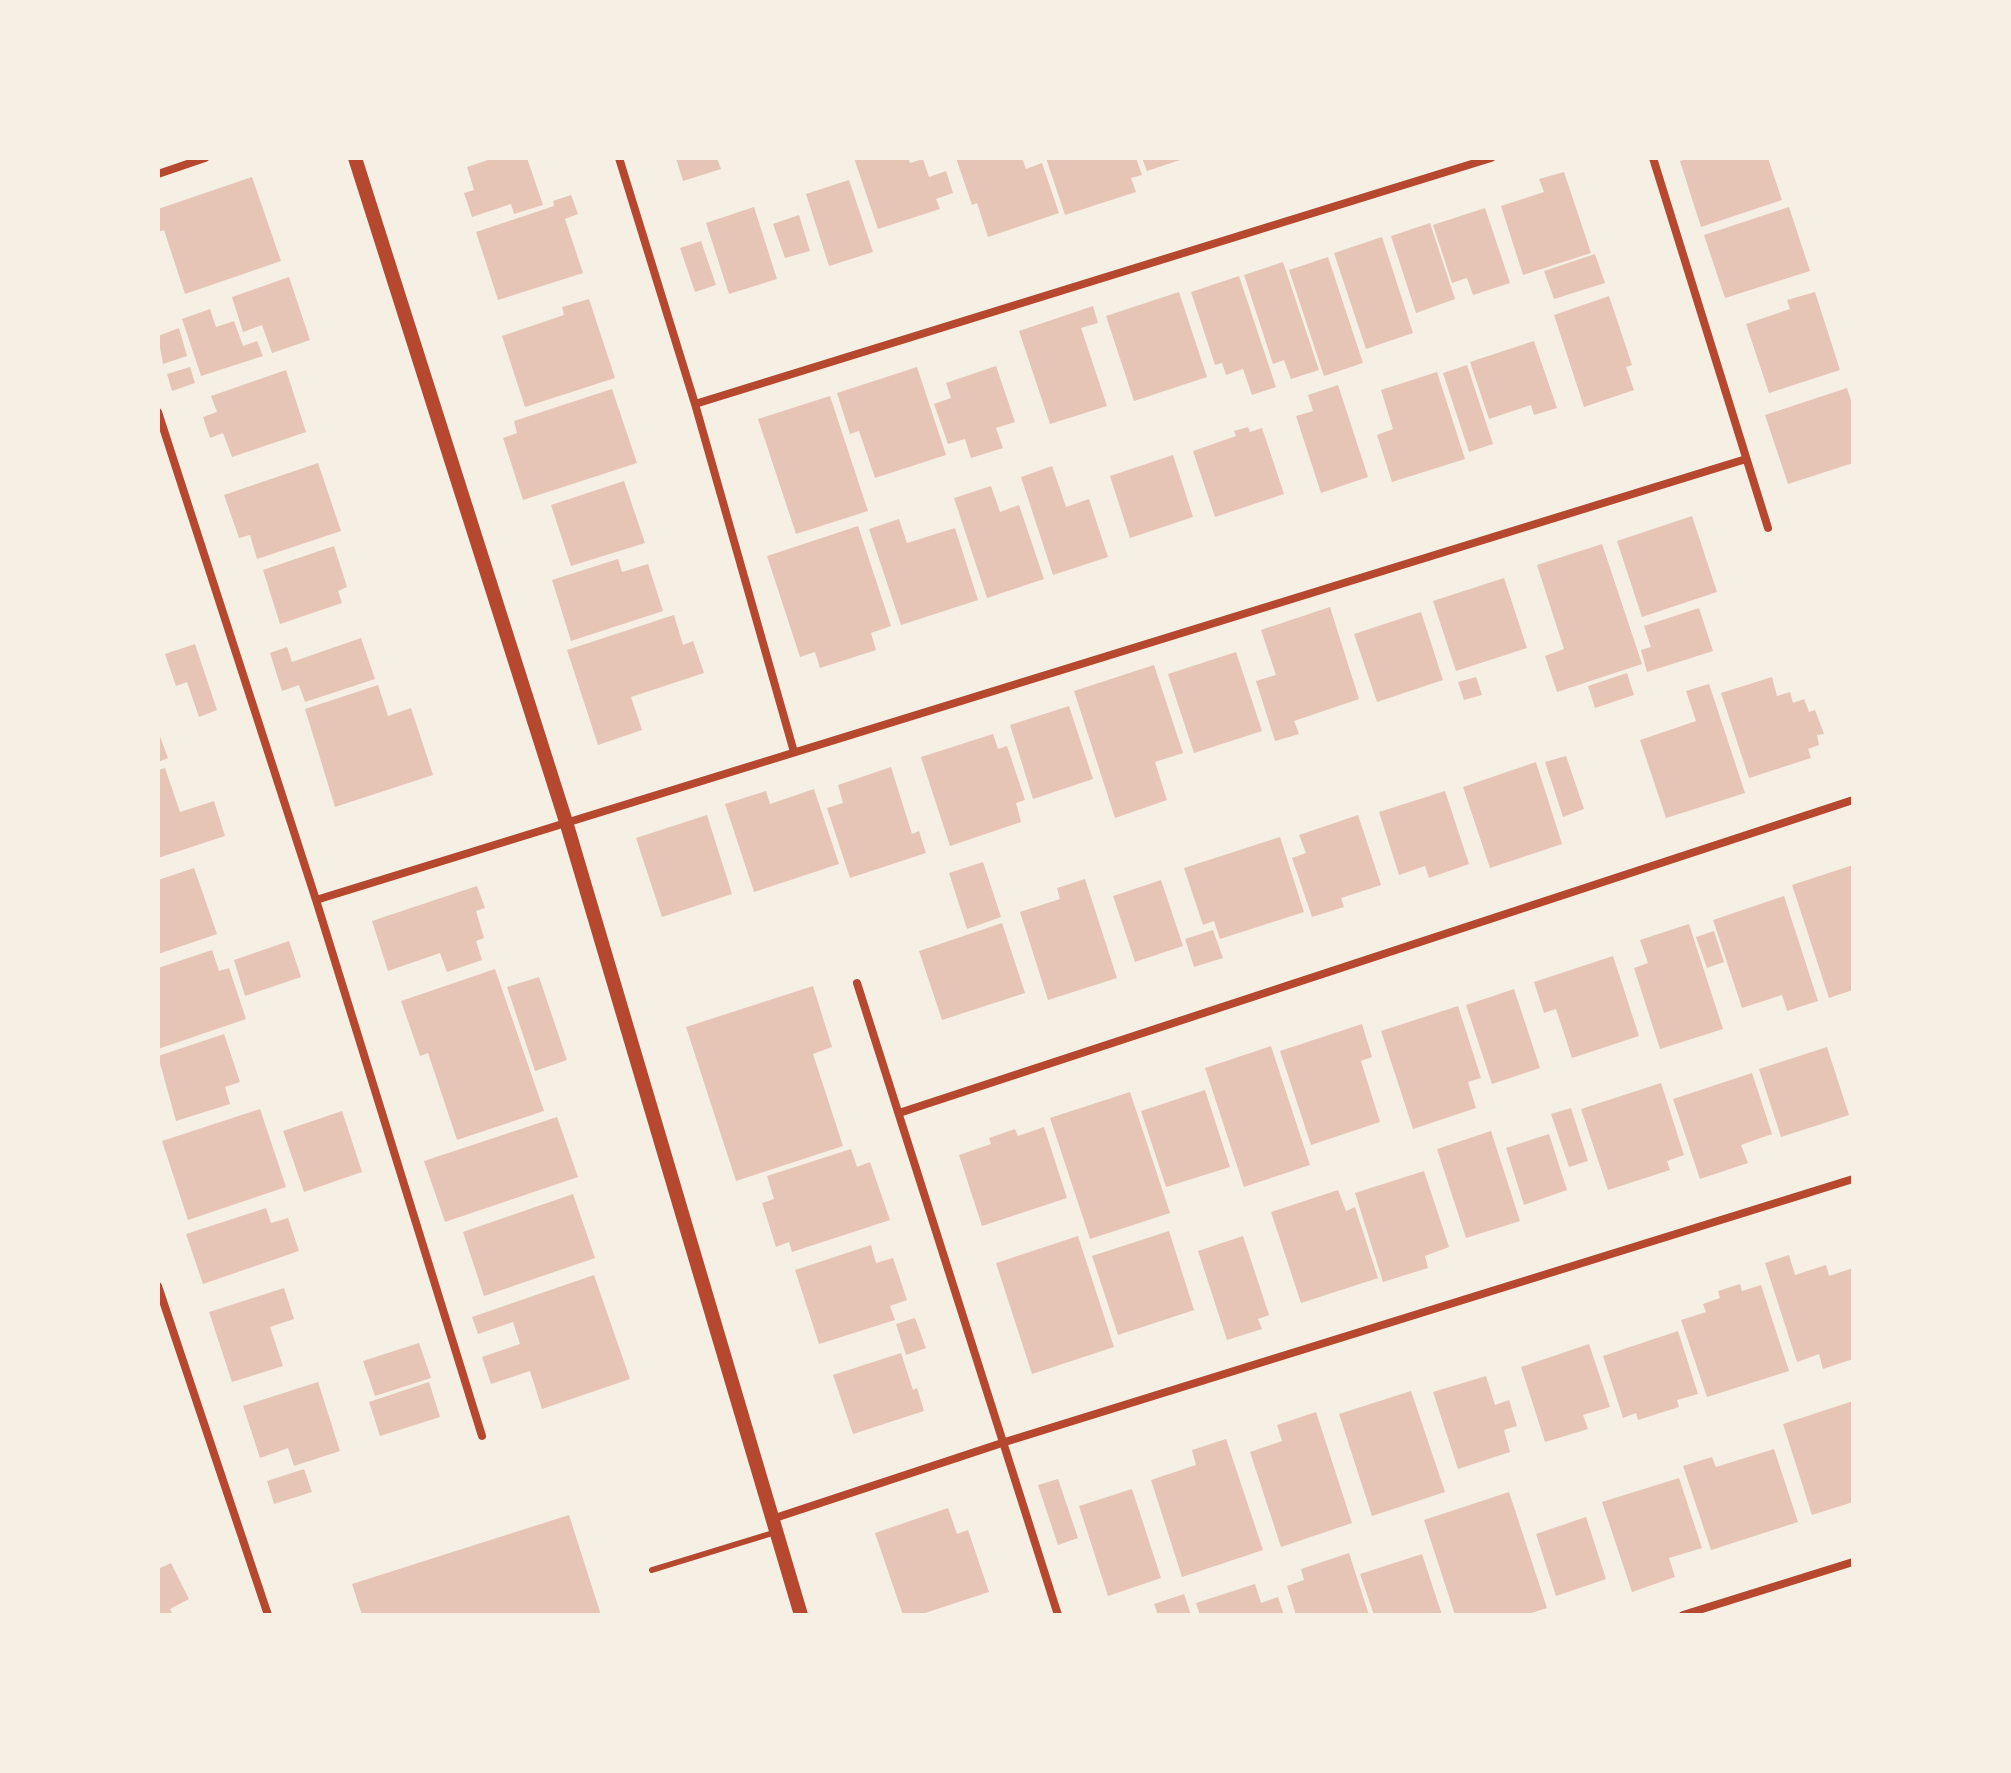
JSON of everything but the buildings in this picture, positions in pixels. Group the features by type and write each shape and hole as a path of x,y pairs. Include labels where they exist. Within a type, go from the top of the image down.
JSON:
{"street":[{"path":"158,174 205,158"},
{"path":"355,158 567,825 801,1615"},
{"path":"619,158 695,404 794,752"},
{"path":"695,404 1491,158"},
{"path":"1653,158 1768,528"},
{"path":"158,412 316,900 482,1436"},
{"path":"316,900 1746,459"},
{"path":"899,1113 1853,800"},
{"path":"857,983 1058,1615"},
{"path":"774,1526 1005,1442 1853,1179"},
{"path":"158,1286 268,1615"},
{"path":"1683,1615 1853,1562"}],"lane":[{"path":"652,1570 774,1526"}]}
